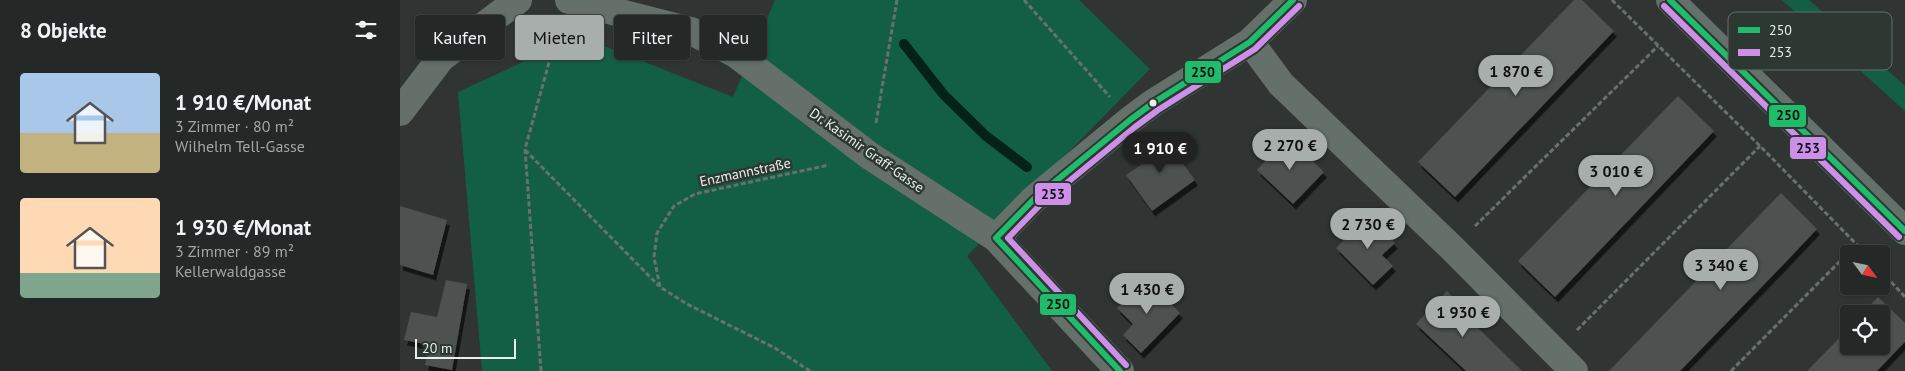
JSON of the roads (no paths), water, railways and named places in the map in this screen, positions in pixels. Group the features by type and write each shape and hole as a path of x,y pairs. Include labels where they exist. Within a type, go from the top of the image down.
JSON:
{"street":[{"path":"400,112 441,58 518,0"},
{"name":"Dr. Kasimir Graff-Gasse","path":"570,0 691,31 736,54 870,156 996,238 1120,371"},
{"path":"996,238 1034,199 1130,120 1153,103 1250,42 1293,0"},
{"path":"1670,0 1728,57"},
{"path":"1250,42 1281,84 1452,248 1574,371"},
{"path":"1741,70 1905,231"}],"waterway":[{"path":"904,44 944,95 986,136 1027,167"}]}
